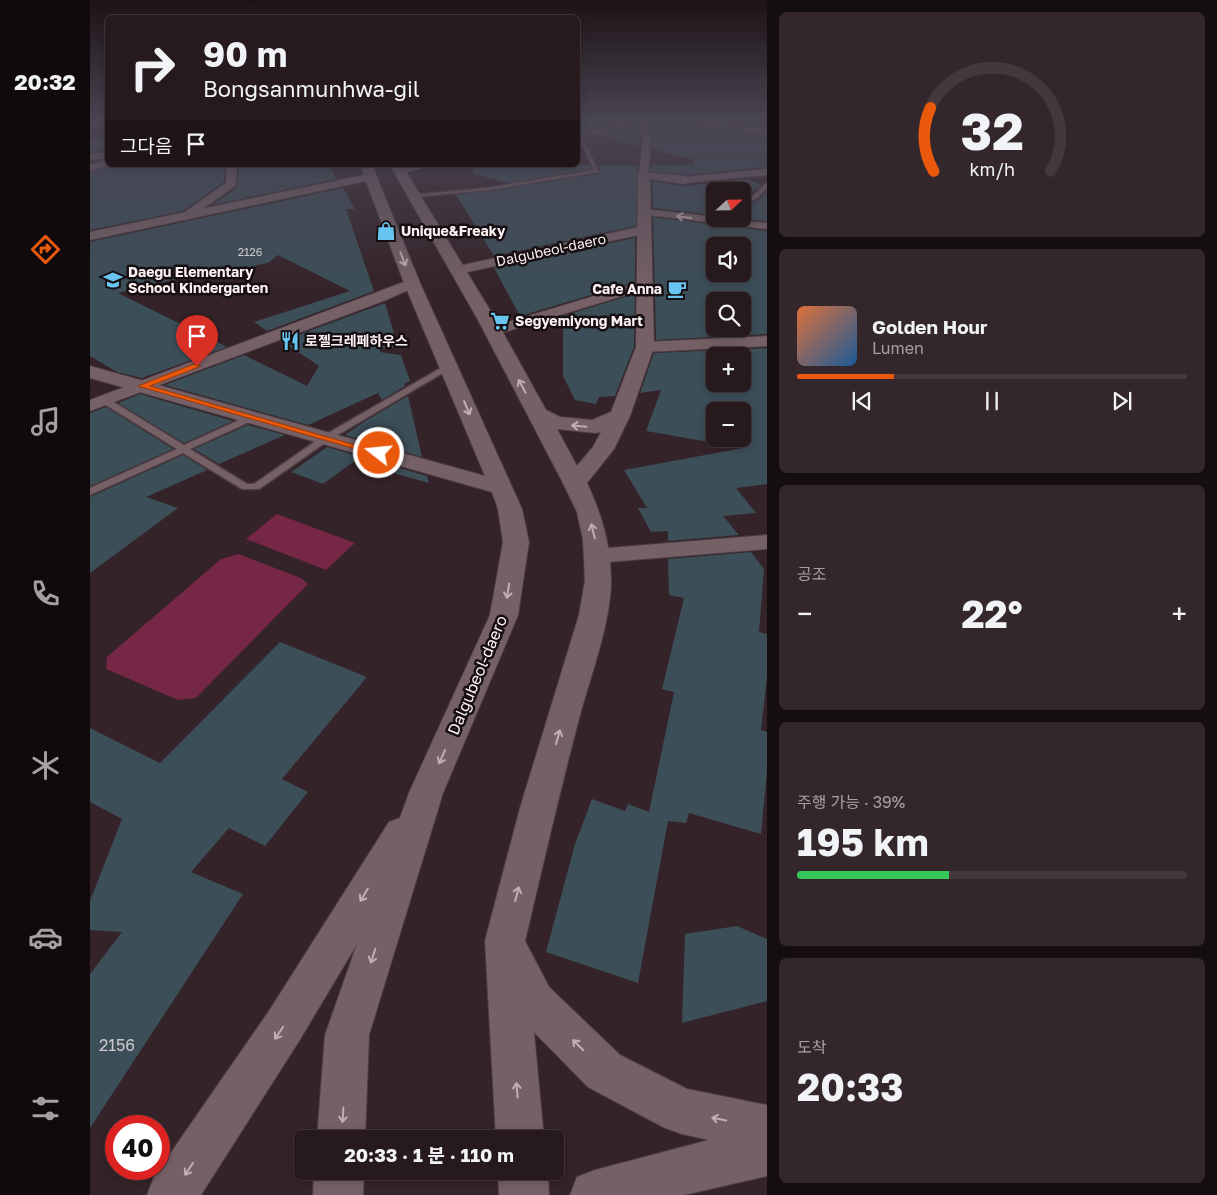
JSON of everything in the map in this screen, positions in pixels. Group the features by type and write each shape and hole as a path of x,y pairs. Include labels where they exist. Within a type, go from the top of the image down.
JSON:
{"main road":[{"path":"90,236 182,218 345,177"},
{"name":"Dalgubeol-daero","path":"342,1130 348,1035 426,793 504,615 516,542 510,508 412,284 370,177"},
{"path":"404,177 493,331 575,483 589,512 596,540 598,580 594,615 538,808 505,941 519,1130"},
{"path":"575,483 603,450 620,416 645,347 644,177"},
{"path":"658,177 685,180"},
{"path":"644,192 685,180"},
{"path":"90,372 502,488"},
{"path":"537,414 556,423 595,427 620,416"},
{"path":"172,1195 284,1026 426,793"},
{"path":"505,941 534,1002 604,1071 682,1111 767,1129"},
{"path":"595,1195 686,1170 767,1152"},
{"path":"338,1195 339,1180"},
{"path":"523,1180 524,1195"}],"street":[{"path":"182,218 231,184 232,177"},
{"path":"685,180 721,177"},
{"path":"644,212 706,218"},
{"path":"762,225 767,239"},
{"name":"Dalgubeol-daero","path":"458,270 644,230"},
{"path":"97,403 382,297 412,284"},
{"path":"493,331 644,285"},
{"path":"645,347 767,342"},
{"path":"596,556 767,542"}],"lane":[{"path":"415,195 488,189 562,177"},
{"path":"751,199 767,185"},
{"path":"97,403 184,449 245,487 256,487 326,438 449,366"},
{"path":"90,492 253,417"}],"shaded area":[{"path":"277,514 355,543 326,570 246,539"},
{"path":"238,554 301,578 308,584 196,698 178,700 106,669 107,657 221,559"}],"building":[{"path":"90,177 224,177 224,182 183,211 90,230"},
{"path":"238,177 336,177 337,179 212,205 236,188"},
{"path":"484,177 546,177 509,183"},
{"path":"580,177 638,177 636,226 494,256 456,195"},
{"path":"749,179 761,185 751,193 751,182 722,182"},
{"path":"652,181 685,186 706,184 706,214 653,208"},
{"path":"343,188 355,209 346,209 374,291 267,331 254,322 350,291 278,255 268,263 189,279 185,277 118,293 227,347 142,378 117,372 90,356 90,242"},
{"path":"767,191 767,221 751,220 751,204 758,200"},
{"path":"653,217 706,224 706,228 743,228 767,231 767,334 751,335 751,292 706,292 706,337 712,337 656,340"},
{"path":"635,238 635,282 520,316 494,268"},
{"path":"635,294 634,347 615,396 599,397 596,404 575,400 563,376 563,326 533,330 530,326"},
{"path":"385,303 398,347 380,349 380,352 401,355 410,381 382,400 378,393 308,425 165,385 244,355 307,386 319,366 282,341"},
{"path":"767,348 767,484 736,488 756,513 723,516 739,535 668,541 668,531 651,532 638,508 647,508 624,470 743,448 737,447 751,447 751,402 706,402 706,442 646,431 661,390 640,393 654,353 706,351 706,392 751,392 751,349"},
{"path":"140,394 233,421 184,443 118,403"},
{"path":"408,396 422,457 345,435 367,420"},
{"path":"106,407 173,449 90,486 90,413"},
{"path":"248,425 285,435 219,464 194,449"},
{"path":"327,447 427,476 429,483 353,462 323,484 291,472"},
{"path":"183,455 207,470 146,497 178,508 90,573 90,497"},
{"path":"751,552 764,569 759,632 767,634 767,677 761,730 767,732 767,771 761,834 689,813 686,823 668,821 638,983 546,952 575,844 592,799 625,811 628,804 649,812 674,692 662,689 684,598 669,595 668,559"},
{"path":"280,642 367,677 282,779 308,792 265,846 229,828 191,872 243,894 90,1128 90,974 122,932 90,930 90,901 122,819 90,802 90,728 160,763"},
{"path":"737,926 767,939 767,1001 682,1023 685,934"}],"place":[{"name":"Unique&Freaky","path":"386,231"},
{"name":"Daegu Elementary School Kindergarten","path":"113,280"},
{"name":"Cafe Anna","path":"677,289"},
{"name":"Segyemiyong Mart","path":"500,321"},
{"name":"로젤크레페하우스","path":"290,341"}],"route":[{"path":"197,366 142,386 379,453"}]}
